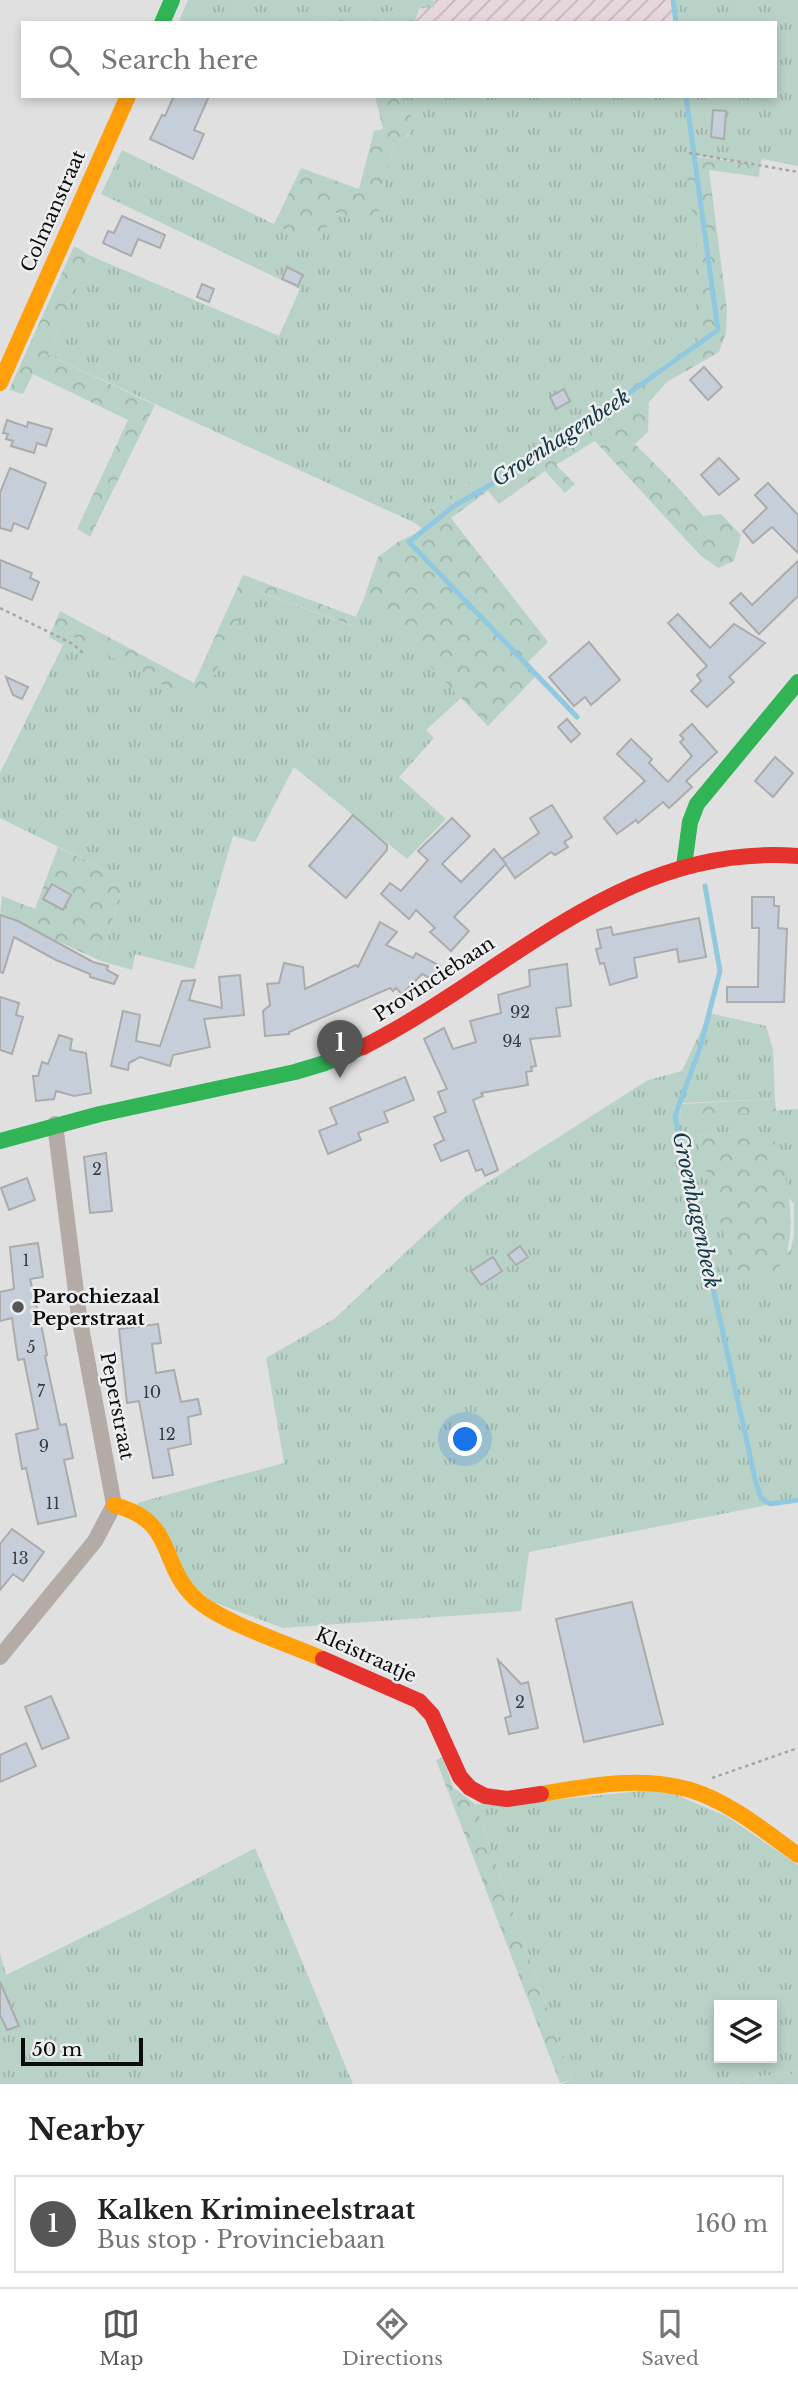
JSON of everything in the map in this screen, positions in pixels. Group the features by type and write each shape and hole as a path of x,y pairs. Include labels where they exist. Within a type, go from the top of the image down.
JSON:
{"main road":[{"path":"163,21 172,0"},
{"name":"Colmanstraat","path":"0,383 127,98"},
{"path":"684,866 690,822 697,804 798,682"},
{"name":"Provinciebaan","path":"0,1141 55,1124 325,1064 390,1034 601,898 654,875 684,866 761,854 798,856"},
{"name":"Kleistraatje","path":"114,1506 140,1513 150,1520 158,1530 186,1586 202,1604 218,1614 419,1701 437,1719 460,1780 480,1795 491,1799 507,1799 619,1784 651,1783 689,1789 730,1808 798,1855"}],"street":[{"name":"Peperstraat","path":"55,1124 79,1316 114,1506"},
{"path":"0,1657 95,1541 114,1506"}],"path":[{"path":"689,153 798,173"},
{"path":"0,608 73,644 83,653"},
{"path":"689,1789 692,1785 798,1748"}],"shaded area":[{"path":"433,0 671,0 675,21 416,21 419,8 434,7"}],"green space":[{"path":"188,0 433,0 434,7 309,21 179,21"},
{"path":"671,0 798,0 798,166 762,159 760,165 695,155 701,332 687,347 653,373 612,399 594,420 490,467 413,522 48,355 91,256 279,336 300,289 101,194 122,150 317,245 333,212 375,228 393,147 409,135 398,109 400,98 777,98 777,21 675,21"},
{"path":"419,8 416,21 308,21"},
{"path":"375,98 400,98 398,109 411,115 412,126 402,141 393,147 375,229 334,212 317,245 274,224 301,168 359,189 374,131 383,129"},
{"path":"684,155 760,165 759,177 709,170 727,309 726,333 719,352 667,382 649,402 648,432 635,444 703,516 721,514 741,535 734,561 718,568 700,555 595,441 556,465 575,484 565,493 545,471 499,504 488,491 451,518 548,642 528,662 538,674 488,726 364,598 378,557 399,541 424,530 413,522 490,467 594,420 612,399 653,373 687,347 701,332 701,278"},
{"path":"74,246 91,256 48,355 155,405 90,537 77,529 128,420 33,374 23,394 9,390"},
{"path":"243,575 356,617 353,626 252,589 201,705 69,634 63,645 49,637 60,611 194,683"},
{"path":"251,589 352,626 364,598 461,698 426,730 434,738 399,777 446,819 407,859 294,767 255,842 233,836 194,969 135,954 132,970 101,961 124,879 0,818 0,773 69,633 201,705"},
{"path":"58,847 124,879 101,961 0,915 2,896 35,909"},
{"path":"709,1013 766,1026 773,1049 775,1099 681,1103 680,1117 798,1109 798,1499 529,1552 521,1611 283,1628 213,1602 191,1583 137,1503 284,1463 266,1358 334,1319 466,1196 648,1080 682,1071","holes":["734,1132 794,1204 794,1235 790,1252 697,1136"]},
{"path":"775,1099 776,1111 680,1118 681,1104"},
{"path":"734,1132 766,1137 777,1143 790,1202 790,1232 784,1260 773,1273 748,1280 729,1254 697,1136"},
{"path":"443,1757 453,1787 475,1804 572,2079 560,2083 436,1760"},
{"path":"662,1789 726,1816 798,1865 798,2071 762,2076 735,2084 561,2084 572,2079 475,1804 503,1805"},
{"path":"255,1848 353,2084 0,2084 0,1953 6,1975"},
{"path":"798,2071 798,2084 735,2084 762,2076"}],"building":[{"path":"173,98 208,98 194,130 204,134 193,159 150,139 162,115 165,116"},
{"path":"713,110 726,111 724,139 711,137"},
{"path":"122,216 165,235 160,248 138,239 131,256 103,243 108,231 114,233"},
{"path":"287,267 303,275 298,286 282,279"},
{"path":"202,284 214,289 209,302 197,297"},
{"path":"704,367 722,387 708,400 690,380"},
{"path":"564,389 570,401 556,409 550,397"},
{"path":"7,420 27,427 28,422 52,429 46,446 37,443 34,453 11,446 13,441 6,439 8,434 3,433"},
{"path":"719,458 739,479 719,495 701,475"},
{"path":"10,468 46,483 28,529 14,523 11,531 0,528 0,493"},
{"path":"768,483 798,515 798,553 772,527 753,543 743,531 767,508 755,495"},
{"path":"0,560 32,573 30,578 39,582 32,600 0,587"},
{"path":"798,561 798,596 759,634 730,603 741,593 752,605"},
{"path":"678,614 710,648 734,624 765,643 729,677 734,682 707,707 691,691 701,681 697,675 707,666 668,623"},
{"path":"589,642 620,680 591,705 585,697 574,706 549,677"},
{"path":"6,677 28,687 22,699 13,695"},
{"path":"567,719 580,734 571,742 558,727"},
{"path":"692,724 717,752 686,781 692,787 669,808 663,802 638,823 636,820 617,834 604,818 645,781 617,754 631,739 652,759 649,763 668,782 692,756 680,742 684,739 680,735"},
{"path":"775,757 793,773 773,797 755,781"},
{"path":"552,805 572,837 564,842 568,847 555,855 551,852 515,878 502,859 539,833 530,818"},
{"path":"353,815 387,845 387,850 346,898 309,866"},
{"path":"452,818 470,836 442,864 461,882 494,849 506,864 454,917 469,931 451,951 430,932 435,928 416,910 409,919 381,894 390,883 401,891 428,860 418,851"},
{"path":"52,884 71,895 63,910 43,899"},
{"path":"752,897 774,897 774,906 779,906 778,928 787,929 784,1002 727,1002 727,987 758,987 759,928 752,928"},
{"path":"0,915 18,921 93,962 108,966 107,970 118,976 114,984 90,977 90,974 56,960 14,937 3,973 0,972"},
{"path":"699,918 706,957 679,962 677,949 634,958 637,977 610,985 604,963 600,964 596,949 601,948 597,930 611,927 613,935"},
{"path":"380,922 397,932 386,945 413,958 416,953 440,966 432,979 422,974 402,994 396,988 393,991 390,988 289,1034 265,1036 263,1011 270,1005 267,984 279,983 284,963 303,967 305,989 356,965 358,967"},
{"path":"567,964 571,1006 556,1008 560,1036 530,1039 536,1066 531,1067 532,1071 526,1072 528,1085 481,1093 483,1096 473,1100 498,1170 485,1176 482,1169 476,1171 468,1150 441,1161 434,1145 444,1140 434,1117 446,1112 438,1092 447,1089 424,1039 444,1028 453,1049 476,1042 470,1021 501,1013 498,995 530,986 529,970"},
{"path":"240,975 244,1015 204,1019 210,1047 173,1055 170,1066 140,1057 129,1063 128,1070 111,1066 123,1011 140,1015 136,1041 160,1046 182,981 195,980 189,1000 222,1008 219,977"},
{"path":"0,997 19,1003 16,1015 23,1017 12,1054 0,1050"},
{"path":"59,1035 72,1039 70,1050 86,1053 91,1093 74,1096 56,1091 54,1099 36,1101 33,1076 38,1076 42,1062 48,1064"},
{"path":"405,1077 414,1100 384,1112 388,1122 358,1133 361,1140 328,1154 319,1131 337,1124 330,1108"},
{"path":"106,1153 112,1211 90,1213 84,1157"},
{"path":"27,1178 35,1200 9,1210 1,1188"},
{"path":"38,1243 43,1277 30,1279 60,1425 66,1424 73,1458 64,1460 76,1516 38,1524 26,1468 22,1469 16,1434 38,1429 24,1359 18,1360 12,1318 0,1321 0,1292 14,1289 10,1247"},
{"path":"520,1246 528,1257 516,1265 508,1255"},
{"path":"493,1257 502,1271 481,1285 471,1271"},
{"path":"158,1324 161,1343 152,1344 156,1373 174,1370 181,1402 198,1399 201,1414 188,1417 191,1444 168,1449 173,1475 153,1478 139,1401 127,1403 119,1329"},
{"path":"12,1529 44,1552 23,1581 13,1574 0,1590 0,1544"},
{"path":"632,1602 663,1724 584,1742 556,1619"},
{"path":"498,1660 521,1684 528,1682 538,1728 509,1734 505,1718 511,1716"},
{"path":"51,1696 69,1738 42,1749 25,1707"},
{"path":"26,1743 36,1766 0,1782 0,1755"},
{"path":"0,1982 19,2026 7,2030 0,2015"}],"waterway":[{"name":"Groenhagenbeek","path":"673,0 676,21"},
{"name":"Groenhagenbeek","path":"577,717 409,542 454,506 540,456 718,330 686,98"},
{"name":"Groenhagenbeek","path":"705,886 720,971 700,1048 675,1116 756,1483 761,1498 770,1504 798,1500"}],"traffic: fast":[{"path":"163,21 172,0"},
{"path":"684,866 690,822 697,804 798,682"},
{"path":"0,1141 100,1114 295,1072 363,1047"}],"traffic: slow":[{"path":"0,383 127,98"},
{"path":"114,1505 134,1512 158,1533 184,1586 207,1608 238,1624 323,1659"},
{"path":"541,1794 622,1783 663,1784 683,1788 727,1806 798,1855"}],"traffic: jam":[{"path":"363,1047 416,1017 569,919 621,891 676,870 735,857 798,856"},
{"path":"323,1659 419,1701 432,1715 460,1777 470,1788 485,1796 507,1799 541,1794"}],"place":[{"name":"Kalken Krimineelstraat","path":"340,1078"},
{"name":"Parochiezaal Peperstraat","path":"18,1307"}]}
